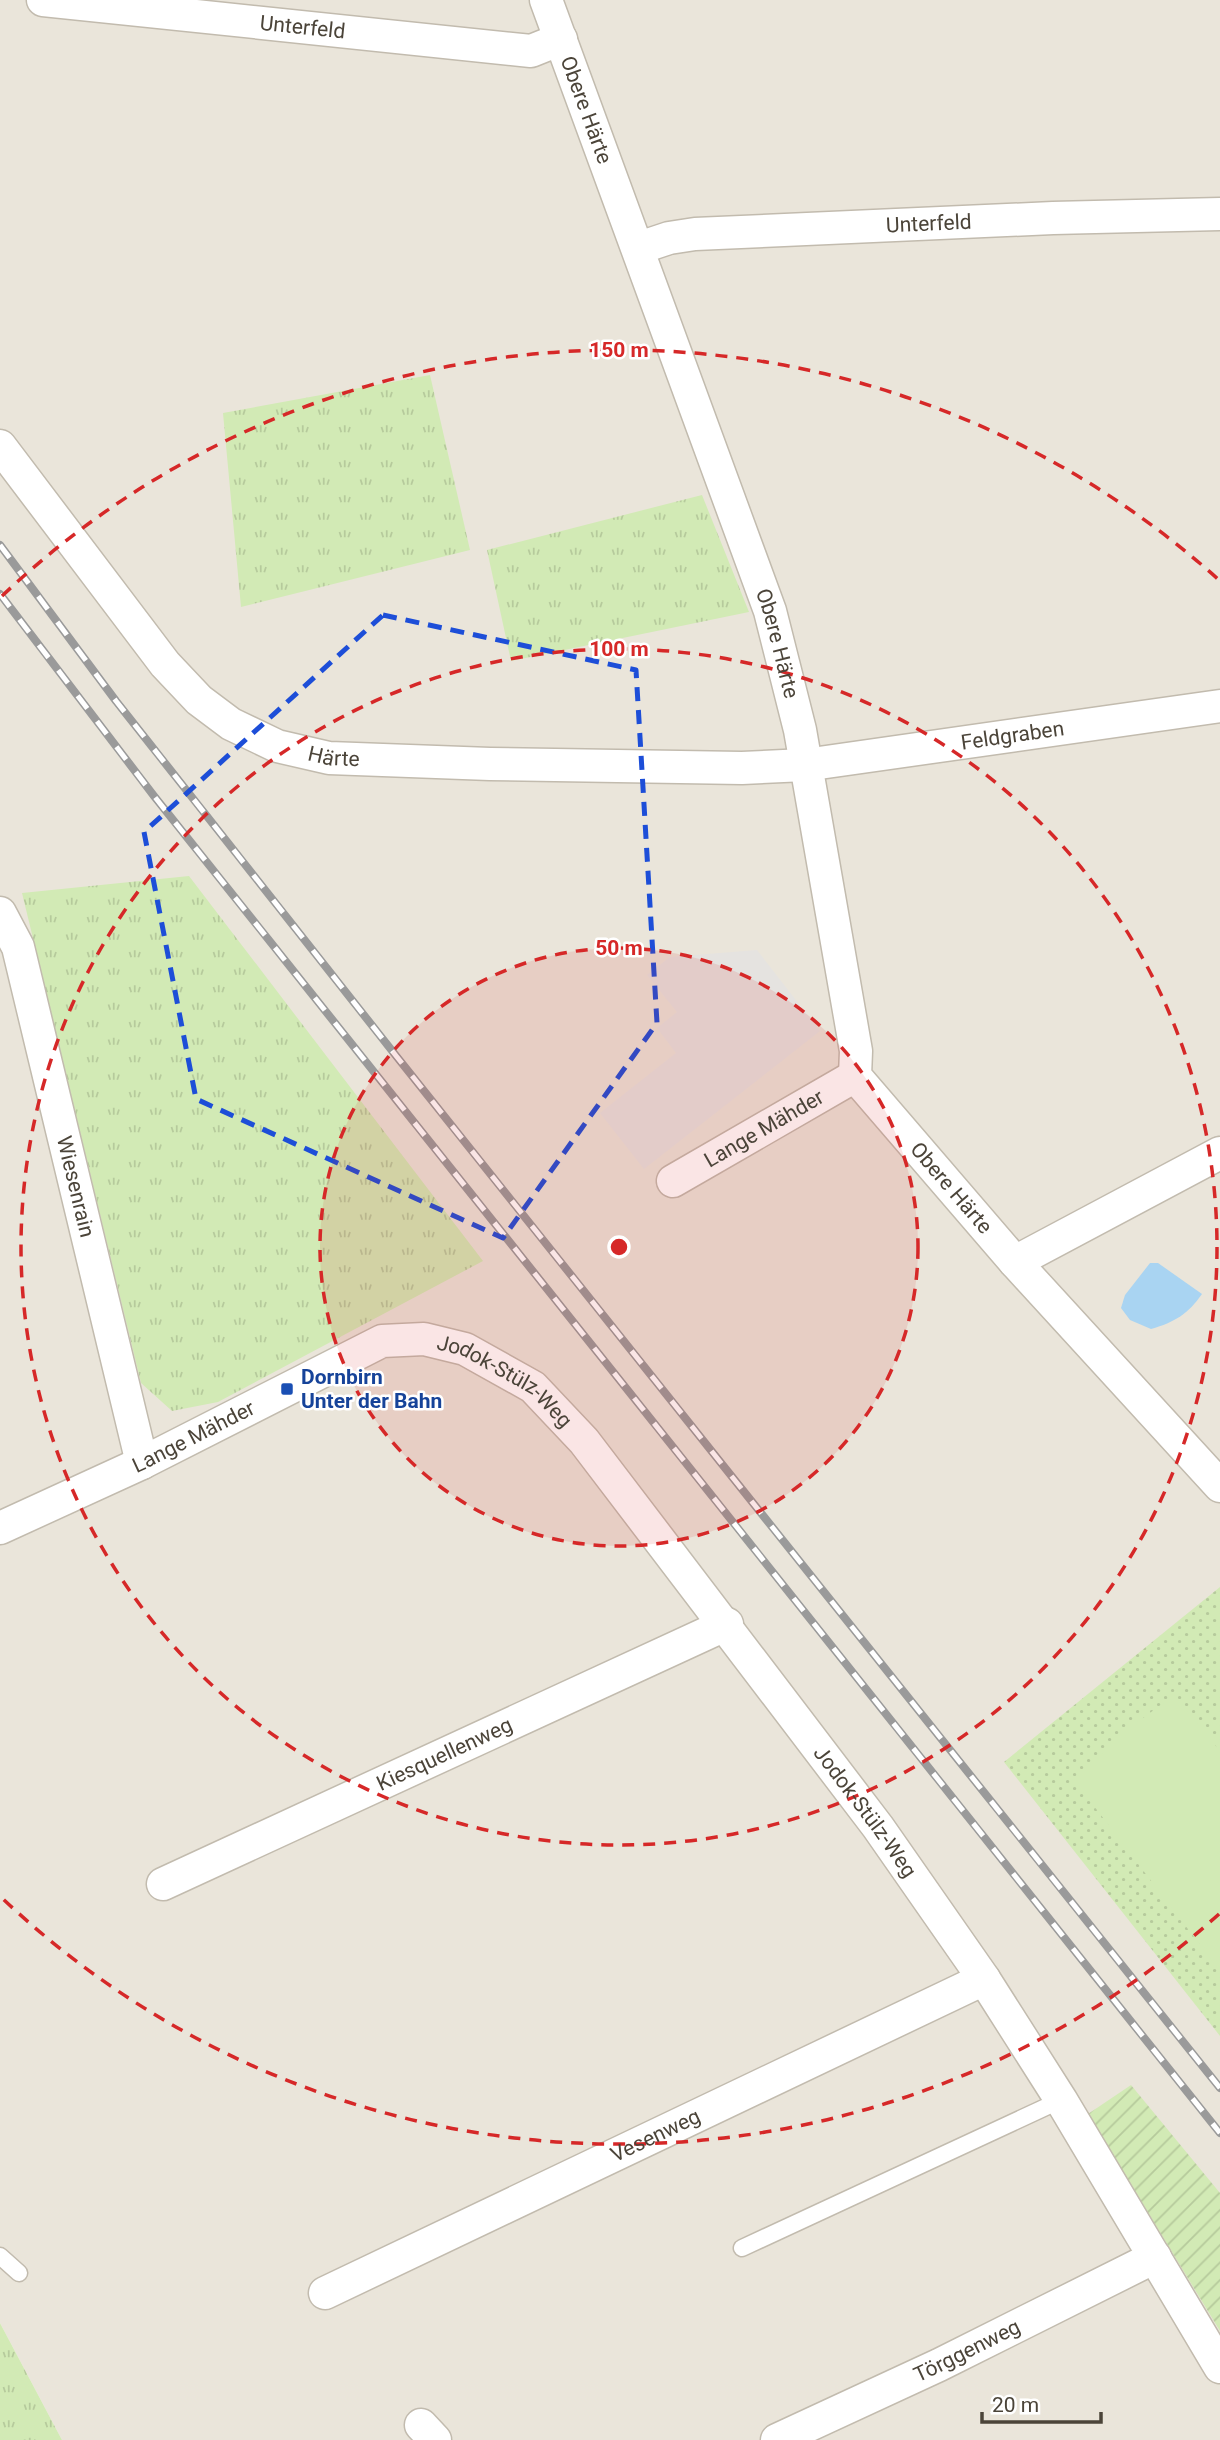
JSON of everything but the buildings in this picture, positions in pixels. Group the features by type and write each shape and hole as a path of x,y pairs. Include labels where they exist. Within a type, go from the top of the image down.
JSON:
{"street":[{"name":"Unterfeld","path":"43,0 531,51 561,39"},
{"name":"Obere Härte","path":"546,0 770,611 800,730 856,1051 855,1076 1014,1262 1220,1486"},
{"name":"Unterfeld","path":"639,248 668,238 695,234 1053,218 1220,214"},
{"name":"Härte","path":"0,446 165,664 199,700 231,724 277,746 329,758 479,764 742,768 805,765"},
{"name":"Feldgraben","path":"805,765 1220,706"},
{"name":"Wiesenrain","path":"0,913 18,947 142,1463"},
{"name":"Lange Mähder","path":"673,1181 855,1076"},
{"path":"1014,1262 1220,1153"},
{"name":"Lange Mähder","path":"0,1528 142,1463 382,1341 424,1339"},
{"name":"Jodok-Stülz-Weg","path":"424,1339 465,1349 533,1387 584,1441 727,1624 878,1827 984,1979 1061,2100 1220,2367"},
{"name":"Kiesquellenweg","path":"163,1884 727,1624"},
{"name":"Vesenweg","path":"325,2293 984,1979"},
{"name":"Törggenweg","path":"777,2440 939,2365 1155,2257"}],"lane":[{"path":"742,2248 1061,2100"},
{"path":"0,2256 19,2273"}],"highlighted area":[{"path":"383,615 636,670 657,1023 503,1238 196,1099 144,832"}],"shaded area":[{"path":"0,0 1220,0 1220,2440 62,2440 0,2323"},
{"path":"757,950 820,1031 644,1169 600,1113 676,1053 657,1028 677,1012 647,975 670,957"}],"green space":[{"path":"430,375 470,550 241,607 223,413"},
{"path":"702,495 749,612 511,661 487,550"},
{"path":"189,876 483,1261 218,1402 172,1411 141,1383 22,893"},
{"path":"1220,1587 1220,2036 1004,1762"},
{"path":"1174,1695 1220,1751 1220,1971 1074,1780 1131,1727"},
{"path":"1131,2085 1220,2193 1220,2331 1088,2114"},
{"path":"0,2323 62,2440 0,2440"}],"water":[{"path":"1150,1263 1158,1263 1202,1294 1192,1307 1180,1316 1151,1329 1130,1320 1121,1308 1125,1295"}],"railway":[{"path":"0,545 116,701 397,1057 1220,2088"},
{"path":"0,594 154,796 1220,2133"}],"place":[{"name":"Dornbirn Unter der Bahn","path":"287,1389"}]}
